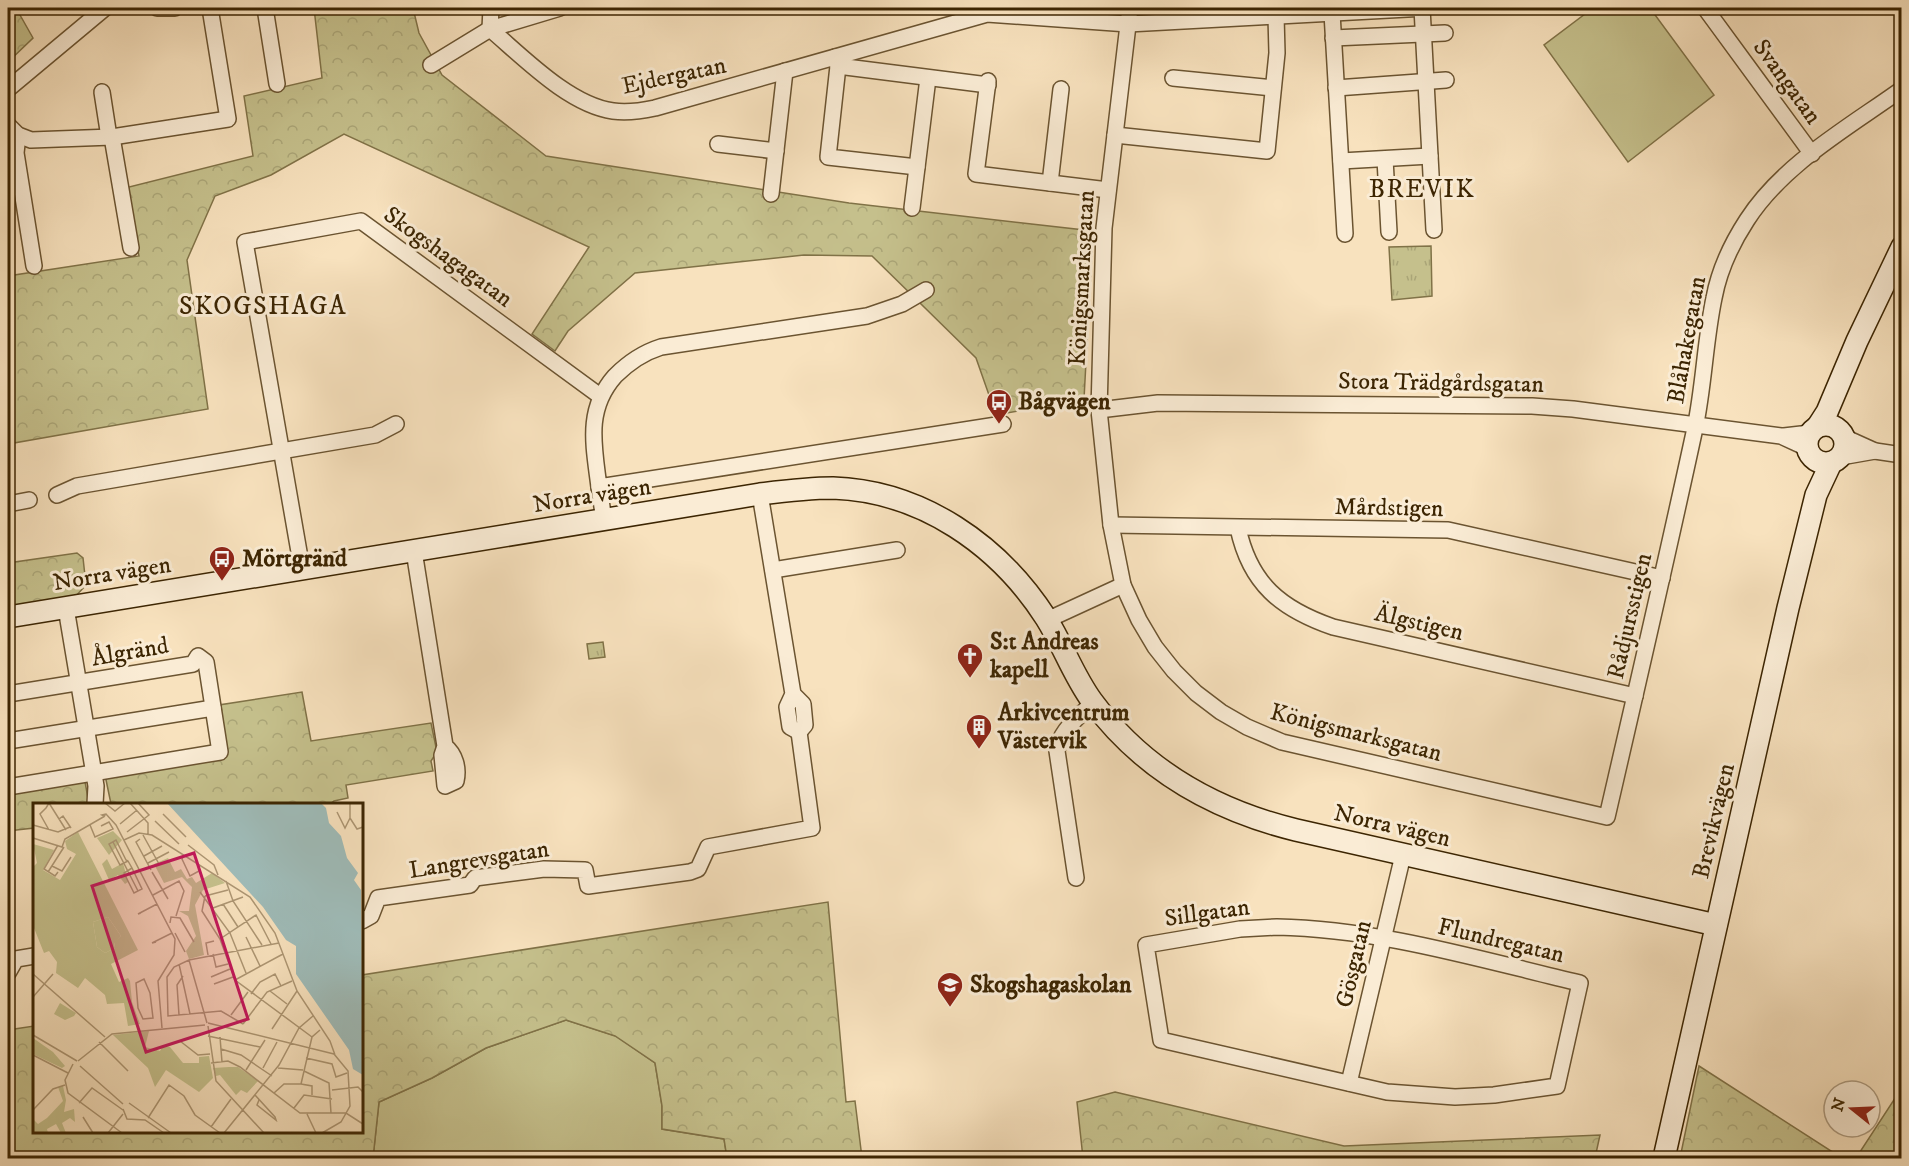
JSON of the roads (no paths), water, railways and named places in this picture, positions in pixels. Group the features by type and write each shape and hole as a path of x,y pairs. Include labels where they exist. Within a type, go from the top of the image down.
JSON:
{"street":[{"path":"8,89 105,8"},
{"path":"157,8 175,8"},
{"path":"13,130 31,140 110,137 228,119 210,8"},
{"path":"264,8 277,84"},
{"path":"490,29 491,8"},
{"path":"431,65 490,29 560,8"},
{"name":"Königsmarksgatan","path":"1130,8 1104,228 1099,410 1111,525 1123,585 1144,629 1174,671 1213,706 1247,728 1282,742 1607,817"},
{"path":"1424,8 1423,33 1434,230"},
{"name":"Ejdergatan","path":"490,29 575,98 594,107 632,112 655,108 785,71 836,62 986,11 1128,24 1424,8"},
{"name":"Svangatan","path":"1705,8 1812,154"},
{"path":"1332,13 1345,234"},
{"path":"1115,135 1267,151 1276,53 1276,16"},
{"path":"1333,38 1445,33"},
{"path":"836,62 828,157 917,167"},
{"name":"Ejdergatan","path":"836,62 928,78 988,83 976,174 1108,190"},
{"path":"771,194 785,71"},
{"path":"912,208 928,78"},
{"path":"1173,78 1273,88"},
{"path":"1336,88 1446,80"},
{"path":"1050,183 1062,89"},
{"name":"Blåhakegatan","path":"1696,425 1714,298 1734,243 1766,194 1786,173 1902,89"},
{"path":"102,93 131,248"},
{"path":"13,130 34,266"},
{"path":"718,144 776,151"},
{"path":"1341,161 1430,156"},
{"path":"1385,159 1389,232"},
{"name":"Skogshagagatan","path":"302,569 245,242 361,221 600,396"},
{"path":"1902,247 1857,340 1827,412 1826,444 1902,455"},
{"path":"604,520 593,429 600,396 622,369 634,359 654,350 867,316 902,304 926,290"},
{"name":"Stora Trädgårdsgatan","path":"1099,410 1158,403 1532,406 1696,425 1826,444"},
{"path":"57,495 77,486 375,435 396,424"},
{"path":"599,487 1003,424"},
{"name":"Rådjursstigen","path":"1607,817 1696,425"},
{"name":"Brevikvägen","path":"1664,1158 1826,444"},
{"name":"Norra vägen","path":"8,617 760,494 834,488 863,492 914,507 940,518 967,533 989,550 1028,593 1047,620 1072,672 1093,702 1128,742 1179,783 1208,799 1267,823 1716,925"},
{"path":"760,494 773,570 897,550"},
{"path":"8,504 29,500"},
{"name":"Mårdstigen","path":"1111,525 1448,530 1662,578"},
{"name":"Älgstigen","path":"1238,528 1243,550 1261,582 1293,610 1311,619 1334,627 1635,696"},
{"path":"414,551 445,746"},
{"name":"Langrevsgatan","path":"363,920 371,916 378,898 470,885 475,878 544,869 585,870 588,886 690,872 698,869 708,847 812,828 799,732 790,727 787,707 793,694 773,570"},
{"path":"1047,620 1123,585"},
{"name":"Ålgränd","path":"66,608 95,779 95,803"},
{"name":"Ålgränd","path":"8,694 193,664 198,656 206,662 220,752 95,779 8,787"},
{"path":"1076,878 1057,751 1064,731 1093,702"},
{"path":"8,741 213,708"},
{"name":"Ålgränd","path":"95,779 104,803"},
{"name":"Gösgatan","path":"1349,1083 1402,855"},
{"name":"Sillgatan","path":"1349,1083 1161,1040 1146,945 1240,930 1277,927 1342,930 1384,938"},
{"name":"Flundregatan","path":"1349,1083 1387,1092 1455,1097 1494,1095 1557,1086 1580,983 1384,938"},
{"path":"8,973 16,959 33,956"}],"place":[{"name":"Bågvägen","path":"999,425"},
{"name":"Mörtgränd","path":"222,582"},
{"name":"S:t Andreas kapell","path":"970,679"},
{"name":"Arkivcentrum Västervik","path":"979,750"},
{"name":"Skogshagaskolan","path":"950,1008"}],"district":[{"name":"BREVIK","path":"1422,189"},
{"name":"SKOGSHAGA","path":"263,306"}]}
